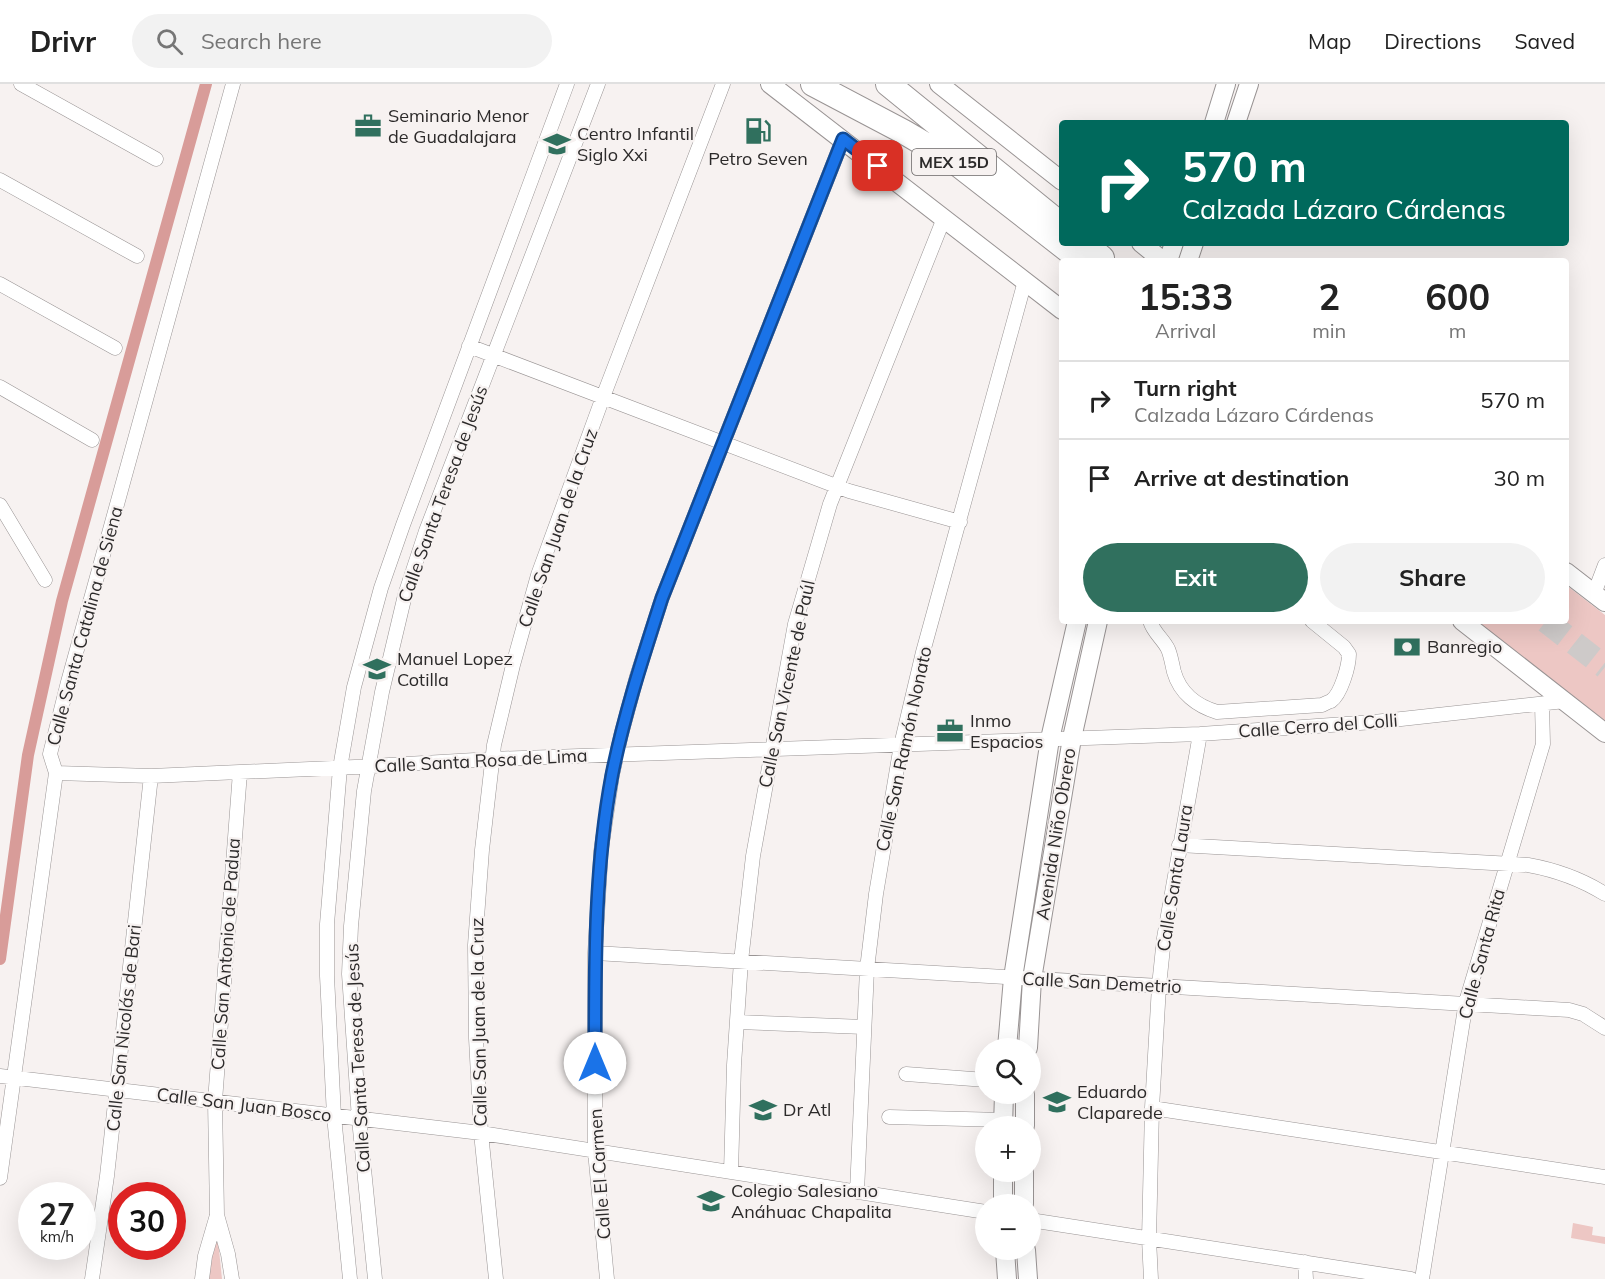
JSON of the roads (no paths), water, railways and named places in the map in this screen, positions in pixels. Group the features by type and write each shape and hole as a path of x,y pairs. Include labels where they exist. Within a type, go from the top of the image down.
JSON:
{"highway":[{"name":"MEX 15D","path":"813,84 955,162 1059,233"},
{"name":"MEX 15D","path":"888,84 1059,223"}],"main road":[{"path":"770,84 1059,308"},
{"path":"939,84 1059,179"},
{"path":"1215,120 1226,84"},
{"path":"1237,120 1249,84"},
{"path":"1143,246 1161,258"},
{"path":"1569,574 1600,598"},
{"name":"Avenida Niño Obrero","path":"1008,1038 1013,978 1050,739 1076,624"},
{"name":"Avenida Niño Obrero","path":"1029,1038 1032,979 1071,738 1097,624"},
{"path":"1466,624 1605,733"},
{"path":"1006,1260 1007,1279"},
{"path":"1027,1260 1028,1279"}],"street":[{"path":"21,84 156,159"},
{"name":"Calle Santa Catalina de Siena","path":"0,1178 7,1077 56,773 50,754 233,84"},
{"name":"Calle Santa Teresa de Jesús","path":"350,1279 334,1116 327,976 327,924 340,768 354,687 381,588 567,84"},
{"name":"Calle Santa Teresa de Jesús","path":"375,1279 359,1119 349,974 351,926 368,767 386,672 405,595 426,531 598,84"},
{"name":"Calle San Juan de la Cruz","path":"496,1279 480,1133 475,945 492,759 513,665 538,575 603,397 723,84"},
{"name":"Calle El Carmen","path":"607,1279 595,1151 595,953 601,851 617,756 637,676 662,598 843,139"},
{"path":"0,180 137,256"},
{"name":"Calle San Vicente de Paúl","path":"731,1172 734,1065 741,961 753,856 795,624 837,486 944,218"},
{"name":"Calle San Ramón Nonato","path":"857,1192 867,969 876,894 901,745 923,652 1025,281"},
{"path":"0,284 114,348"},
{"path":"469,346 837,486 960,522"},
{"path":"0,387 93,440"},
{"path":"0,505 45,580"},
{"path":"1600,598 1605,565"},
{"path":"1151,624 1168,649 1178,685 1192,699 1217,712 1322,705 1331,701 1337,693 1349,663 1349,654 1344,647 1316,624"},
{"name":"Calle Cerro del Colli","path":"1050,739 1200,734 1374,722 1565,701"},
{"name":"Calle Santa Rita","path":"1422,1279 1466,1002 1543,744 1542,704"},
{"name":"Calle Santa Laura","path":"1151,1279 1149,1239 1152,1108 1159,986 1179,845 1200,734"},
{"name":"Calle Santa Rosa de Lima","path":"56,773 151,776 368,767 492,759 1050,739"},
{"name":"Calle San Antonio de Padua","path":"202,1279 205,1256 216,1215 215,1101 240,772"},
{"name":"Calle San Nicolás de Bari","path":"92,1279 108,1176 151,776"},
{"path":"1179,845 1508,862 1564,873 1605,894"},
{"name":"Calle San Demetrio","path":"595,953 1466,1002 1569,1010 1583,1014 1605,1028"},
{"path":"738,1022 864,1027"},
{"path":"906,1074 975,1079"},
{"name":"Calle San Juan Bosco","path":"7,1077 480,1133 975,1210"},
{"path":"1152,1108 1605,1177"},
{"path":"889,1117 975,1122"},
{"path":"216,1215 228,1254 232,1279"},
{"path":"1041,1222 1411,1279"},
{"path":"1305,1262 1306,1279"}],"waterway":[{"path":"0,959 28,755 62,601 206,84"}],"tunnel":[{"path":"1550,624 1605,667"}],"place":[{"name":"Seminario Menor de Guadalajara","path":"368,126"},
{"name":"Petro Seven","path":"758,131"},
{"name":"Centro Infantil Siglo Xxi","path":"557,144"},
{"name":"Banregio","path":"1407,647"},
{"name":"Manuel Lopez Cotilla","path":"377,669"},
{"name":"Inmo Espacios","path":"950,731"},
{"name":"Eduardo Claparede","path":"1057,1102"},
{"name":"Dr Atl","path":"763,1110"},
{"name":"Colegio Salesiano Anáhuac Chapalita","path":"711,1201"}]}
